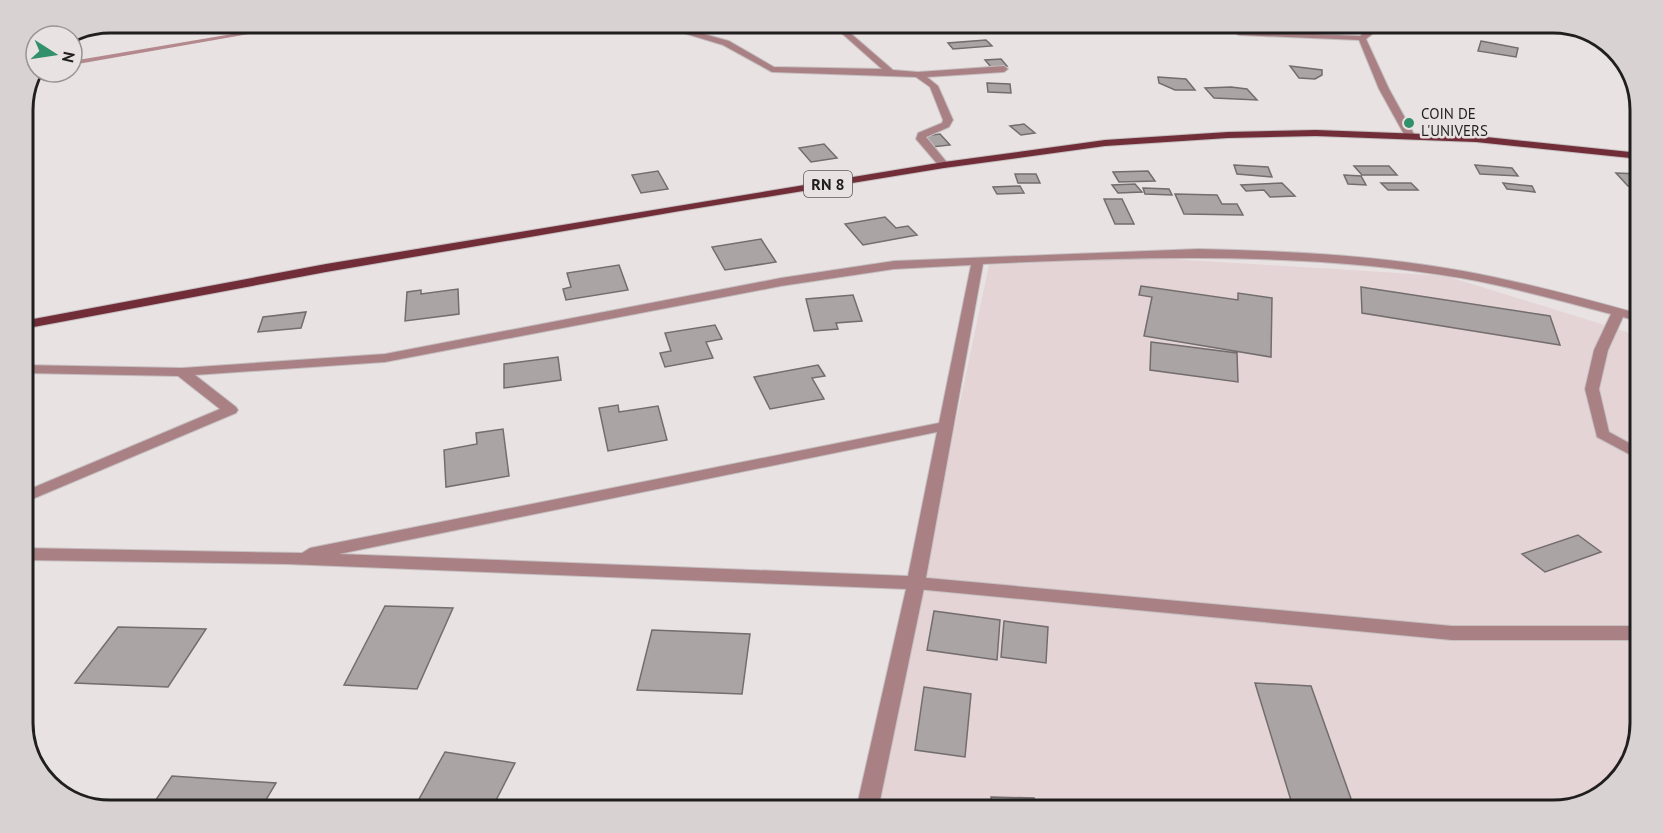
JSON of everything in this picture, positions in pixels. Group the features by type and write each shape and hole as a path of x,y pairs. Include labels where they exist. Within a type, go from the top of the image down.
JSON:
{"main road":[{"name":"RN 8","path":"33,323 338,266 944,165 1105,143 1228,135 1316,133 1476,139 1630,153"}],"street":[{"path":"688,33 726,44 772,69 890,72 918,75 1004,69"},
{"path":"845,33 890,72"},
{"path":"1239,33 1362,38 1369,33"},
{"path":"1362,38 1384,89 1410,136"},
{"path":"918,75 933,86 948,120 946,124 921,135 921,139 944,165"},
{"path":"33,369 182,372 385,357 781,282 894,265 1198,253 1286,255 1373,262 1460,274 1522,286 1630,315"},
{"path":"869,800 916,583 978,261"},
{"path":"1619,312 1601,350 1592,389 1602,434 1630,449"},
{"path":"33,494 231,410 182,372"},
{"path":"286,558 946,426"},
{"path":"33,554 286,558 916,583 1452,633 1630,633"}],"shaded area":[{"path":"1155,258 1446,276 1630,333 1630,723 1626,748 1611,774 1587,792 1553,800 876,800 989,265"}],"building":[{"path":"986,40 992,46 953,49 948,43"},
{"path":"1481,41 1518,48 1516,57 1478,51"},
{"path":"1001,59 1007,66 991,67 985,60"},
{"path":"1290,66 1322,70 1322,75 1315,79 1299,78"},
{"path":"1158,77 1186,79 1195,90 1175,90 1159,83"},
{"path":"987,83 1010,84 1011,93 988,92"},
{"path":"1205,88 1247,89 1257,100 1214,98"},
{"path":"1024,124 1035,133 1021,135 1010,126"},
{"path":"940,134 950,145 932,147 923,136"},
{"path":"824,144 837,158 811,162 799,148"},
{"path":"1234,165 1268,167 1272,177 1237,174"},
{"path":"1475,165 1512,168 1518,176 1480,174"},
{"path":"1354,166 1389,166 1397,175 1362,175"},
{"path":"658,171 668,189 641,193 632,175"},
{"path":"1148,171 1155,181 1119,182 1113,172"},
{"path":"1616,173 1630,174 1630,186"},
{"path":"1015,174 1036,174 1040,183 1018,183"},
{"path":"1344,175 1361,176 1366,185 1348,184"},
{"path":"1282,183 1295,196 1270,197 1264,190 1246,191 1241,185"},
{"path":"1381,183 1411,183 1418,190 1388,190"},
{"path":"1503,183 1532,186 1535,192 1507,189"},
{"path":"1135,184 1142,192 1118,193 1112,185"},
{"path":"1020,186 1024,193 997,194 993,187"},
{"path":"1143,188 1169,189 1172,195 1145,194"},
{"path":"1175,194 1217,195 1222,204 1237,204 1243,215 1184,214"},
{"path":"1104,199 1122,199 1134,224 1115,224"},
{"path":"885,217 896,228 908,226 917,235 863,245 845,224"},
{"path":"761,239 776,262 725,270 712,247"},
{"path":"619,265 628,290 566,300 563,289 571,287 567,273"},
{"path":"1141,286 1238,300 1238,293 1272,298 1271,357 1144,336 1152,297 1139,295"},
{"path":"1361,287 1550,316 1560,345 1362,313"},
{"path":"458,289 459,314 405,321 407,292 421,290 421,294"},
{"path":"853,295 862,321 836,323 838,329 814,331 806,299"},
{"path":"306,312 301,328 258,332 263,317"},
{"path":"715,325 722,339 706,342 713,358 665,367 660,353 671,351 665,333"},
{"path":"1151,342 1237,353 1238,382 1150,370"},
{"path":"558,357 561,380 504,388 504,364"},
{"path":"818,365 825,376 812,378 824,399 770,409 754,377"},
{"path":"618,405 619,412 658,406 667,440 608,451 599,408"},
{"path":"503,429 509,476 446,487 444,450 477,444 476,433"},
{"path":"1578,535 1601,552 1545,572 1522,554"},
{"path":"385,606 453,608 417,689 344,685"},
{"path":"934,611 1000,620 997,660 927,650"},
{"path":"1004,621 1048,627 1046,663 1001,657"},
{"path":"118,627 206,629 168,687 75,683"},
{"path":"652,630 750,634 742,694 637,690"},
{"path":"1255,683 1311,686 1351,800 1291,800"},
{"path":"924,687 971,694 965,757 915,750"},
{"path":"445,752 515,763 496,800 419,800"},
{"path":"172,776 276,783 266,800 156,800"},
{"path":"991,797 1034,798 1034,800 991,800"}],"waterway":[{"path":"84,61 250,33"}],"place":[{"name":"COIN DE L'UNIVERS","path":"1409,123"}]}
